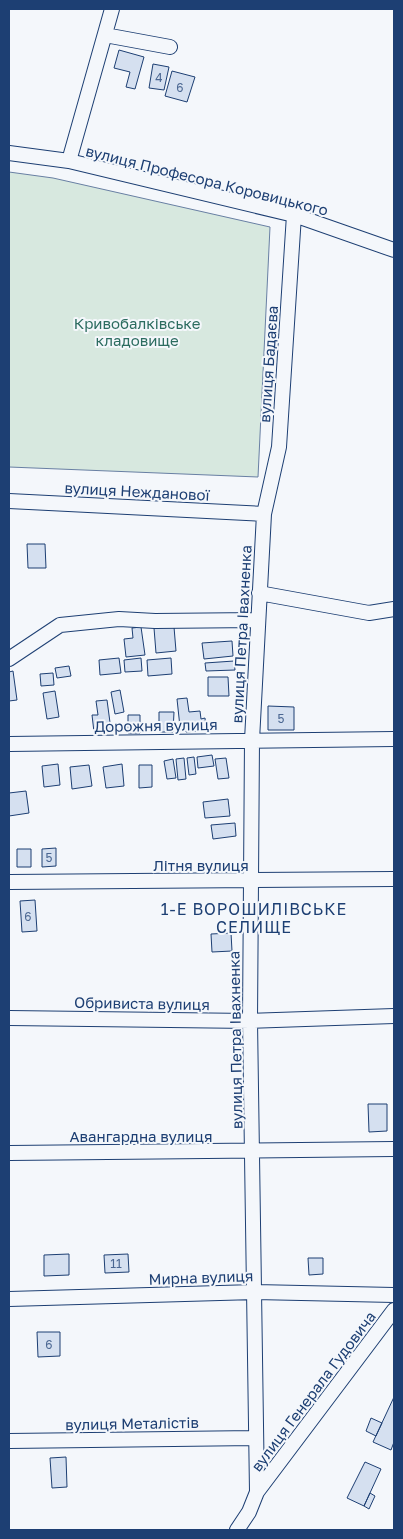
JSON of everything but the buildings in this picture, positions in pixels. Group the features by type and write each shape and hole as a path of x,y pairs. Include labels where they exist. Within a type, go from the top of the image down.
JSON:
{"street":[{"path":"69,161 112,9"},
{"path":"105,34 170,47"},
{"name":"вулиця Професора Коровицького","path":"9,153 69,161 294,215 394,250"},
{"name":"вулиця Бадаєва","path":"264,514 279,447 294,215"},
{"name":"вулиця Нежданової","path":"9,501 264,514"},
{"name":"вулиця Петра Івахненка","path":"237,1530 249,1512 257,1492 250,1021 252,740 264,514"},
{"path":"259,593 369,613 394,609"},
{"path":"9,660 60,625 118,618 155,621 257,620"},
{"name":"Дорожня вулиця","path":"9,744 394,739"},
{"name":"Літня вулиця","path":"9,882 394,879"},
{"name":"Обривиста вулиця","path":"9,1018 250,1021 394,1016"},
{"name":"Авангардна вулиця","path":"9,1153 394,1149"},
{"name":"Мирна вулиця","path":"9,1299 255,1292 394,1295"},
{"name":"вулиця Генерала Гудовича","path":"257,1492 394,1310"},
{"name":"вулиця Металістів","path":"9,1441 256,1438"}],"green space":[{"name":"Кривобалківське кладовище","path":"9,172 53,178 270,227 258,477 9,467"}],"district":[{"name":"1-Е ВОРОШИЛІВСЬКЕ СЕЛИЩЕ","path":"254,918"}]}
